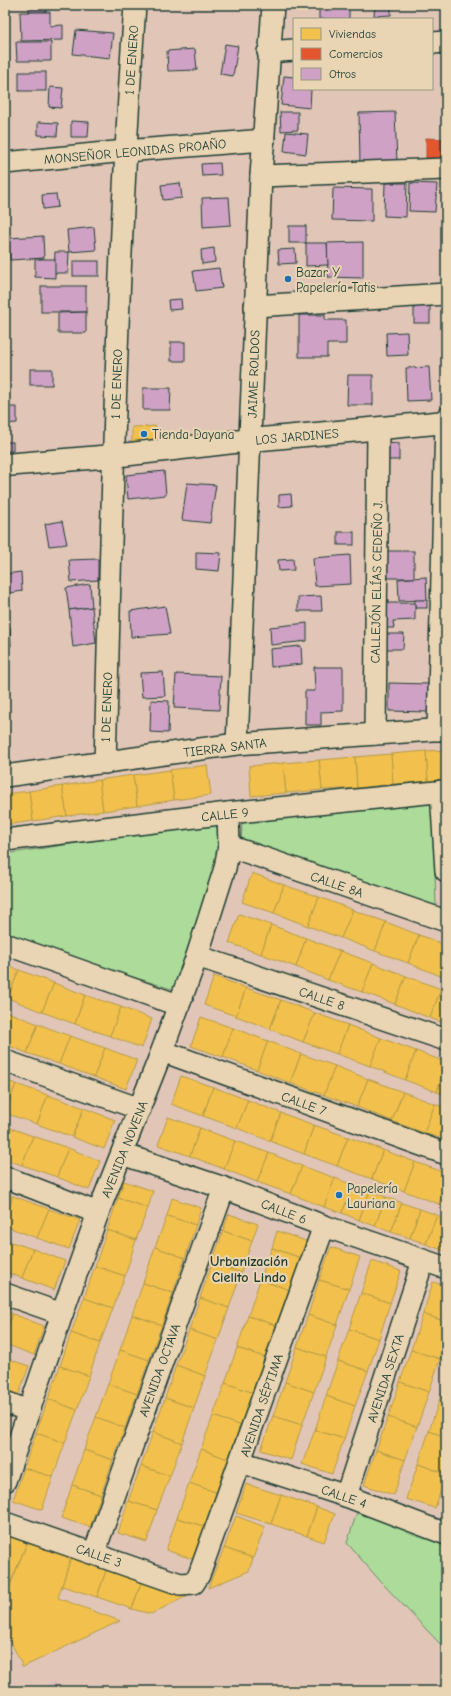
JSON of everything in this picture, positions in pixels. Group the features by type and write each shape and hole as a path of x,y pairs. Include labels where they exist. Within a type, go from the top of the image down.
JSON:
{"street":[{"name":"1 DE ENERO","path":"105,763 113,456 125,151 135,5"},
{"name":"JAIME ROLDOS","path":"237,744 261,176 268,52 273,5"},
{"path":"433,43 446,42"},
{"path":"268,52 293,50"},
{"name":"MONSEÑOR LEONIDAS PROAÑO","path":"5,163 125,151 264,140"},
{"path":"261,176 446,169"},
{"path":"255,306 446,294"},
{"path":"442,729 446,421"},
{"name":"LOS JARDINES","path":"5,465 113,456 251,440 378,429 446,421"},
{"name":"CALLEJÓN ELÍAS CEDEÑO J.","path":"375,734 378,429"},
{"name":"TIERRA SANTA","path":"5,776 237,744 442,729"},
{"path":"444,791 446,871"},
{"name":"CALLE 9","path":"5,840 228,813 444,791"},
{"name":"AVENIDA NOVENA","path":"5,1482 62,1314 98,1214 140,1109 197,956 225,868 229,846 228,813"},
{"name":"CALLE 8A","path":"229,846 446,921"},
{"path":"5,944 178,1005"},
{"name":"CALLE 8","path":"197,956 446,1040"},
{"name":"CALLE 7","path":"162,1051 446,1154"},
{"path":"5,1061 140,1109"},
{"name":"CALLE 6","path":"122,1154 224,1188 324,1226 446,1268"},
{"path":"5,1177 98,1214"},
{"name":"AVENIDA OCTAVA","path":"94,1553 224,1188"},
{"name":"AVENIDA SÉPTIMA","path":"194,1582 199,1575 241,1462 324,1226"},
{"name":"AVENIDA SEXTA","path":"346,1496 423,1261"},
{"path":"5,1294 62,1314"},
{"path":"5,1402 29,1411"},
{"name":"CALLE 4","path":"241,1462 445,1529"},
{"name":"CALLE 3","path":"5,1523 180,1584 194,1582"}],"shaded area":[{"path":"55,1681 59,1691 34,1691"}],"green space":[{"path":"433,802 436,908 241,846 242,822"},
{"path":"217,822 218,849 213,879 175,990 113,971 5,933 5,854"},
{"path":"358,1509 446,1545 446,1650 382,1583 347,1543"}],"building: Viviendas":[{"path":"156,426 155,444 132,445 132,427"},
{"path":"446,750 446,780 428,782 426,751"},
{"path":"426,751 428,782 393,784 391,754"},
{"path":"391,754 393,784 357,788 355,757"},
{"path":"355,757 357,788 322,790 319,760"},
{"path":"319,760 322,790 286,793 283,763"},
{"path":"283,763 286,793 251,796 249,766"},
{"path":"207,765 211,795 174,800 170,770"},
{"path":"170,770 174,800 137,806 133,775"},
{"path":"133,775 137,806 103,811 99,780"},
{"path":"99,780 103,811 67,816 62,786"},
{"path":"62,786 67,816 33,821 29,791"},
{"path":"29,791 33,821 5,825 5,794"},
{"path":"252,873 284,885 274,913 242,902"},
{"path":"284,885 319,897 308,926 274,913"},
{"path":"319,897 353,910 341,938 308,926"},
{"path":"353,910 386,922 375,951 341,938"},
{"path":"239,914 271,925 261,954 229,943"},
{"path":"386,922 419,935 408,963 375,951"},
{"path":"271,925 306,938 296,967 261,954"},
{"path":"419,935 446,945 446,968 443,977 408,963"},
{"path":"306,938 340,951 328,980 296,967"},
{"path":"340,951 373,963 362,992 328,980"},
{"path":"373,963 406,976 395,1004 362,992"},
{"path":"5,965 19,970 8,998 5,997"},
{"path":"446,968 446,978 443,977"},
{"path":"19,970 54,983 42,1012 8,998"},
{"path":"214,976 246,988 236,1016 204,1005"},
{"path":"406,976 441,989 430,1018 395,1004"},
{"path":"54,983 85,995 75,1024 42,1012"},
{"path":"246,988 281,1000 270,1029 236,1016"},
{"path":"441,989 446,991 446,1024 430,1018"},
{"path":"85,995 121,1007 110,1036 75,1024"},
{"path":"281,1000 315,1013 303,1042 270,1029"},
{"path":"121,1007 152,1019 142,1048 110,1036"},
{"path":"5,1011 38,1024 27,1053 5,1044"},
{"path":"315,1013 348,1025 337,1054 303,1042"},
{"path":"201,1017 233,1028 223,1057 191,1046"},
{"path":"38,1024 70,1036 59,1064 27,1053"},
{"path":"348,1025 381,1038 370,1066 337,1054"},
{"path":"233,1028 268,1041 257,1070 223,1057"},
{"path":"70,1036 105,1048 94,1077 59,1064"},
{"path":"381,1038 416,1051 405,1080 370,1066"},
{"path":"268,1041 301,1054 290,1083 257,1070"},
{"path":"105,1048 137,1060 126,1089 94,1077"},
{"path":"416,1051 446,1062 437,1092 405,1080"},
{"path":"301,1054 335,1066 324,1095 290,1083"},
{"path":"335,1066 368,1079 357,1107 324,1095"},
{"path":"446,1067 446,1095 437,1092"},
{"path":"181,1076 213,1087 203,1116 171,1104"},
{"path":"368,1079 403,1092 392,1121 357,1107"},
{"path":"5,1080 16,1084 5,1113"},
{"path":"16,1084 48,1095 37,1124 5,1113"},
{"path":"213,1087 248,1100 237,1128 203,1116"},
{"path":"403,1092 435,1104 424,1133 392,1121"},
{"path":"48,1095 84,1108 72,1137 37,1124"},
{"path":"248,1100 281,1113 270,1141 237,1128"},
{"path":"435,1104 446,1108 446,1140 424,1133"},
{"path":"84,1108 115,1120 104,1149 72,1137"},
{"path":"281,1113 314,1125 304,1154 270,1141"},
{"path":"168,1117 200,1128 190,1156 158,1145"},
{"path":"314,1125 348,1137 337,1166 304,1154"},
{"path":"5,1126 33,1136 22,1165 5,1159"},
{"path":"200,1128 235,1141 224,1169 190,1156"},
{"path":"33,1136 68,1148 57,1177 22,1165"},
{"path":"348,1137 383,1150 372,1179 337,1166"},
{"path":"235,1141 269,1153 257,1182 224,1169"},
{"path":"68,1148 100,1161 89,1190 57,1177"},
{"path":"383,1150 415,1162 404,1191 372,1179"},
{"path":"269,1153 302,1166 291,1194 257,1182"},
{"path":"415,1162 446,1173 446,1185 439,1204 404,1191"},
{"path":"302,1166 335,1178 324,1207 291,1194"},
{"path":"335,1178 353,1185 342,1213 324,1207"},
{"path":"124,1181 153,1191 148,1208 118,1198"},
{"path":"353,1185 370,1191 359,1220 342,1213"},
{"path":"446,1185 446,1206 439,1204"},
{"path":"370,1191 386,1197 375,1226 359,1220"},
{"path":"5,1193 13,1196 5,1218"},
{"path":"13,1196 49,1209 37,1238 5,1226 5,1218"},
{"path":"386,1197 402,1203 391,1232 375,1226"},
{"path":"118,1198 148,1208 136,1240 107,1230"},
{"path":"172,1198 201,1208 196,1225 167,1216"},
{"path":"402,1203 420,1209 410,1238 391,1232"},
{"path":"49,1209 80,1220 69,1249 37,1238"},
{"path":"420,1209 437,1215 426,1244 410,1238"},
{"path":"229,1214 258,1224 252,1241 223,1231"},
{"path":"437,1215 446,1219 446,1240 442,1250 426,1244"},
{"path":"167,1216 196,1225 185,1258 155,1247"},
{"path":"107,1230 136,1240 125,1276 95,1266"},
{"path":"223,1231 252,1241 241,1273 212,1263"},
{"path":"277,1231 306,1241 301,1258 272,1248"},
{"path":"5,1240 33,1249 22,1278 5,1272"},
{"path":"446,1240 446,1252 442,1250"},
{"path":"155,1247 185,1258 173,1293 143,1283"},
{"path":"331,1247 360,1257 349,1289 319,1280"},
{"path":"272,1248 301,1258 290,1290 260,1280"},
{"path":"33,1249 65,1261 54,1290 22,1278"},
{"path":"372,1261 401,1271 390,1303 361,1293"},
{"path":"212,1263 241,1273 229,1308 200,1298"},
{"path":"95,1266 125,1276 113,1308 84,1298"},
{"path":"260,1280 290,1290 278,1326 248,1316"},
{"path":"319,1280 349,1289 337,1325 308,1315"},
{"path":"433,1282 446,1286 446,1322 423,1314"},
{"path":"143,1283 173,1293 162,1325 132,1315"},
{"path":"361,1293 390,1303 379,1339 349,1329"},
{"path":"84,1298 113,1308 100,1343 71,1333"},
{"path":"200,1298 229,1308 218,1340 189,1330"},
{"path":"5,1311 13,1314 5,1334"},
{"path":"13,1314 44,1326 34,1355 5,1344 5,1334"},
{"path":"423,1314 446,1322 446,1340 440,1359 411,1350"},
{"path":"132,1315 162,1325 149,1360 120,1350"},
{"path":"308,1315 337,1325 326,1357 297,1347"},
{"path":"248,1316 278,1326 267,1358 237,1348"},
{"path":"349,1329 379,1339 368,1371 338,1361"},
{"path":"189,1330 218,1340 205,1376 176,1365"},
{"path":"71,1333 100,1343 89,1376 60,1366"},
{"path":"297,1347 326,1357 314,1392 285,1382"},
{"path":"237,1348 267,1358 254,1393 225,1383"},
{"path":"120,1350 149,1360 137,1394 108,1384"},
{"path":"411,1350 440,1359 429,1392 400,1382"},
{"path":"5,1358 29,1366 18,1396 5,1391"},
{"path":"338,1361 368,1371 355,1406 326,1396"},
{"path":"176,1365 205,1376 194,1408 165,1398"},
{"path":"60,1366 89,1376 77,1410 48,1399"},
{"path":"285,1382 314,1392 302,1425 273,1416"},
{"path":"400,1382 429,1392 417,1427 388,1417"},
{"path":"446,1382 446,1397 441,1395"},
{"path":"225,1383 254,1393 242,1426 213,1416"},
{"path":"108,1384 137,1394 125,1428 96,1417"},
{"path":"441,1395 446,1397 446,1437 429,1431"},
{"path":"326,1396 355,1406 344,1439 315,1430"},
{"path":"165,1398 194,1408 182,1443 153,1432"},
{"path":"48,1399 77,1410 65,1443 36,1433"},
{"path":"213,1416 242,1426 230,1460 201,1449"},
{"path":"273,1416 302,1425 291,1460 261,1450"},
{"path":"96,1417 125,1428 113,1460 84,1450"},
{"path":"388,1417 417,1427 405,1460 376,1450"},
{"path":"315,1430 344,1439 332,1474 302,1464"},
{"path":"429,1431 446,1437 446,1474 418,1464"},
{"path":"153,1432 182,1443 170,1476 141,1466"},
{"path":"36,1433 65,1443 53,1477 24,1468"},
{"path":"201,1449 230,1460 218,1493 189,1483"},
{"path":"84,1450 113,1460 101,1495 72,1485"},
{"path":"376,1450 405,1460 394,1495 364,1485"},
{"path":"418,1464 446,1474 435,1508 406,1499"},
{"path":"141,1466 170,1476 157,1510 128,1501"},
{"path":"24,1468 53,1477 42,1510 13,1500"},
{"path":"189,1483 218,1493 206,1527 177,1518"},
{"path":"246,1484 281,1495 271,1524 236,1513"},
{"path":"72,1485 101,1495 90,1527 61,1518"},
{"path":"281,1495 317,1507 307,1536 271,1524"},
{"path":"128,1501 157,1510 147,1542 118,1533"},
{"path":"317,1507 335,1514 324,1542 307,1536"},
{"path":"236,1516 265,1527 253,1558 224,1548"},
{"path":"177,1518 206,1527 195,1560 166,1550"},
{"path":"5,1535 27,1543 11,1582 5,1580"},
{"path":"27,1543 71,1557 58,1598 120,1621 23,1667 5,1630 5,1598"},
{"path":"224,1548 253,1558 249,1571 208,1588"},
{"path":"71,1557 107,1568 97,1597 62,1586"},
{"path":"107,1568 142,1580 132,1609 97,1597"},
{"path":"5,1580 11,1582 5,1598"},
{"path":"142,1580 187,1596 151,1614 132,1609"}],"building: Comercios":[{"path":"426,138 446,139 446,158 426,158"}],"building: Otros":[{"path":"29,5 46,5 46,12 29,12"},
{"path":"319,5 349,5 349,18 319,18"},
{"path":"375,5 391,5 391,15 374,16"},
{"path":"20,12 50,12 50,26 63,25 63,40 21,41"},
{"path":"76,30 113,33 110,58 73,54"},
{"path":"16,42 51,42 51,61 17,61"},
{"path":"225,44 238,46 233,76 220,74"},
{"path":"195,49 197,70 168,71 167,51"},
{"path":"19,72 46,72 46,91 19,91"},
{"path":"284,76 293,77 293,90 311,90 310,108 281,105"},
{"path":"50,87 63,88 61,108 49,107"},
{"path":"280,112 298,112 298,130 281,131"},
{"path":"395,112 397,163 360,164 359,113"},
{"path":"71,121 89,122 88,137 71,137"},
{"path":"38,122 58,123 57,136 38,135"},
{"path":"286,132 308,134 306,154 284,151"},
{"path":"220,163 221,175 202,176 201,164"},
{"path":"180,183 182,198 163,200 161,185"},
{"path":"385,183 407,183 406,217 384,216"},
{"path":"410,183 437,184 435,212 409,211"},
{"path":"333,188 372,189 372,221 332,220"},
{"path":"56,194 58,207 43,209 42,195"},
{"path":"229,197 231,225 203,227 202,198"},
{"path":"289,226 306,226 306,243 289,243"},
{"path":"94,227 96,250 69,252 67,230"},
{"path":"43,236 44,258 10,260 8,238"},
{"path":"363,242 363,278 328,277 327,243"},
{"path":"306,243 327,243 328,265 306,266"},
{"path":"214,248 215,262 202,264 201,250"},
{"path":"295,249 296,263 279,264 278,250"},
{"path":"55,252 69,252 68,273 54,273"},
{"path":"35,259 55,259 55,278 35,277"},
{"path":"73,261 99,261 99,276 73,276"},
{"path":"219,268 222,288 196,291 193,271"},
{"path":"41,286 86,286 86,312 41,312"},
{"path":"181,299 182,309 169,310 168,300"},
{"path":"414,303 430,303 430,323 414,323"},
{"path":"86,312 86,333 58,333 58,313"},
{"path":"299,315 325,315 325,320 346,320 346,344 327,344 327,357 299,357"},
{"path":"407,332 408,355 387,356 386,333"},
{"path":"171,342 185,342 185,361 171,361"},
{"path":"429,367 431,400 407,401 406,368"},
{"path":"30,369 52,369 52,385 30,385"},
{"path":"348,375 373,375 373,405 347,405"},
{"path":"143,388 171,388 170,410 143,410"},
{"path":"5,407 17,407 17,423 5,424"},
{"path":"5,442 13,442 13,451 5,451"},
{"path":"399,443 399,460 385,460 385,444"},
{"path":"164,471 166,495 128,499 126,475"},
{"path":"187,483 216,485 210,523 182,520"},
{"path":"291,494 292,506 279,507 279,495"},
{"path":"62,521 67,544 49,546 45,524"},
{"path":"338,532 354,532 354,545 338,545"},
{"path":"385,551 414,551 414,578 385,578"},
{"path":"196,552 221,553 219,571 196,569"},
{"path":"350,555 351,584 315,586 313,558"},
{"path":"98,559 98,580 71,582 69,560"},
{"path":"293,559 294,570 279,571 278,560"},
{"path":"21,572 22,591 5,594 5,574"},
{"path":"426,577 427,600 399,601 398,579"},
{"path":"90,584 92,607 69,610 66,588"},
{"path":"321,596 322,611 298,611 298,597"},
{"path":"415,600 427,600 427,608 415,608"},
{"path":"384,603 415,603 415,620 393,621 394,628 385,628"},
{"path":"165,606 170,634 131,637 130,611"},
{"path":"92,607 96,643 73,647 69,610"},
{"path":"307,623 307,641 271,645 270,627"},
{"path":"5,627 10,627 11,646 5,647"},
{"path":"380,634 404,634 403,649 380,649"},
{"path":"301,646 302,664 271,667 270,649"},
{"path":"314,667 343,667 343,711 321,712 321,725 305,725 305,691 315,691"},
{"path":"163,672 165,696 142,697 140,673"},
{"path":"176,674 221,676 219,710 174,708"},
{"path":"389,683 429,684 428,712 389,711"},
{"path":"151,700 169,701 168,733 150,732"}],"place":[{"name":"Bazar Y Papelería Tatis","path":"288,279"},
{"name":"Tienda Dayana","path":"144,434"},
{"name":"Papelería Lauriana","path":"339,1195"}],"district":[{"name":"Urbanización Cielito Lindo","path":"249,1270"}]}
